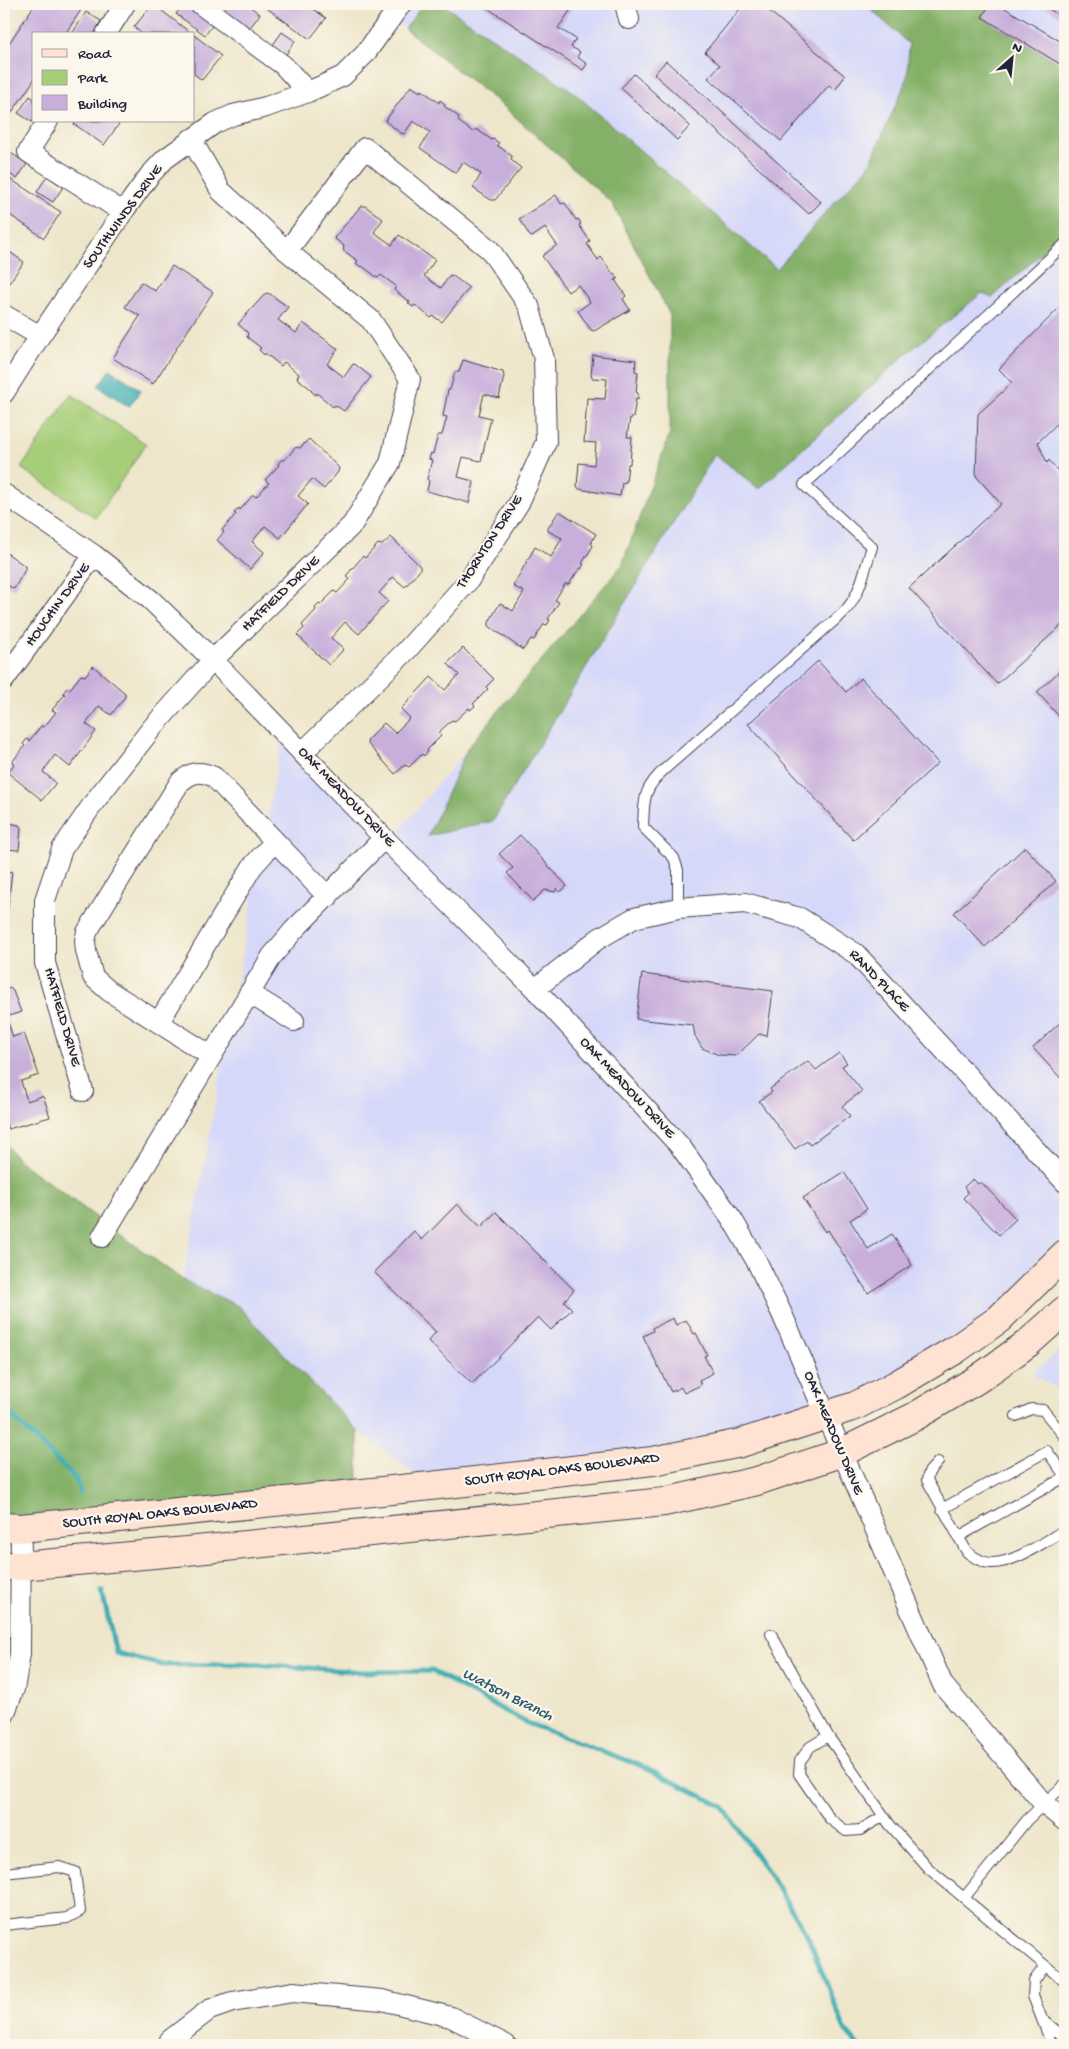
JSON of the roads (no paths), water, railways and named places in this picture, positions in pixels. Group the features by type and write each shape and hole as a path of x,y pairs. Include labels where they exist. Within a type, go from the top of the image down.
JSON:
{"main road":[{"name":"SOUTH ROYAL OAKS BOULEVARD","path":"13,1527 412,1488 653,1461 741,1442 855,1406 896,1386 955,1350 999,1319 1065,1254"},
{"path":"12,1566 187,1551 664,1502 758,1481 841,1452 914,1417 978,1379 1028,1343 1065,1310"}],"street":[{"path":"107,32 125,4"},
{"path":"200,4 283,66 308,92"},
{"name":"SOUTHWINDS DRIVE","path":"4,393 123,212 149,176 165,159 215,123 233,115 308,92 343,76 365,54 401,4"},
{"path":"47,122 28,152 123,212"},
{"name":"HATFIELD DRIVE","path":"83,1091 46,962 45,900 62,849 152,728 213,660 352,525 390,463 410,379 371,320 287,251 221,190 191,139"},
{"name":"THORNTON DRIVE","path":"287,251 365,148 490,250 528,306 544,359 546,442 519,503 468,580 407,650 302,752"},
{"path":"4,314 40,336"},
{"name":"OAK MEADOW DRIVE","path":"4,494 94,554 151,600 213,660 384,838 535,989 680,1146 726,1211 757,1262 943,1685 1044,1804 1065,1821"},
{"name":"HOUCHIN DRIVE","path":"4,680 94,554"},
{"path":"211,1056 109,991 94,976 87,958 85,941 87,932 180,782 189,774 198,771 214,776 328,897"},
{"path":"102,1236 272,956 384,838"},
{"path":"159,1022 252,867 275,842"},
{"name":"RAND PLACE","path":"535,989 598,939 634,918 678,908 746,903 800,918 856,954 1065,1182"},
{"path":"249,994 294,1021"},
{"path":"4,1715 14,1689 20,1654 12,1566 13,1527"},
{"path":"168,2045 170,2040 209,2010 232,2002 293,1992 382,2000 451,2017 506,2045"}],"lane":[{"path":"678,908 678,870 674,858 643,827 644,798 651,784 656,776 843,613 855,598 872,547 804,485 1065,244"},
{"path":"1016,1416 1031,1409 1043,1410 1065,1437"},
{"path":"942,1509 1047,1451 1065,1477 958,1537"},
{"path":"938,1462 929,1472 928,1480 942,1509 967,1552 976,1559 990,1564 1014,1558 1065,1530"},
{"path":"771,1634 828,1736 884,1816 928,1868 1065,1982"},
{"path":"828,1736 810,1748 800,1761 799,1774 830,1819 846,1831 860,1830 884,1816"},
{"path":"964,1898 1027,1820 1065,1784"},
{"path":"4,1873 58,1867 76,1872 80,1911 67,1918 4,1925"},
{"path":"1046,1966 1034,1981 1033,1996 1052,2045"},
{"path":"1041,2018 1065,2038"}],"water":[{"path":"110,369 141,390 129,407 98,386"}],"waterway":[{"name":"Watson Branch","path":"4,1408 77,1480 80,1493"},
{"name":"Watson Branch","path":"102,1591 116,1653 162,1665 256,1664 363,1672 432,1671 527,1723 637,1764 722,1806 767,1870 808,1937 845,2030 858,2045"}]}
